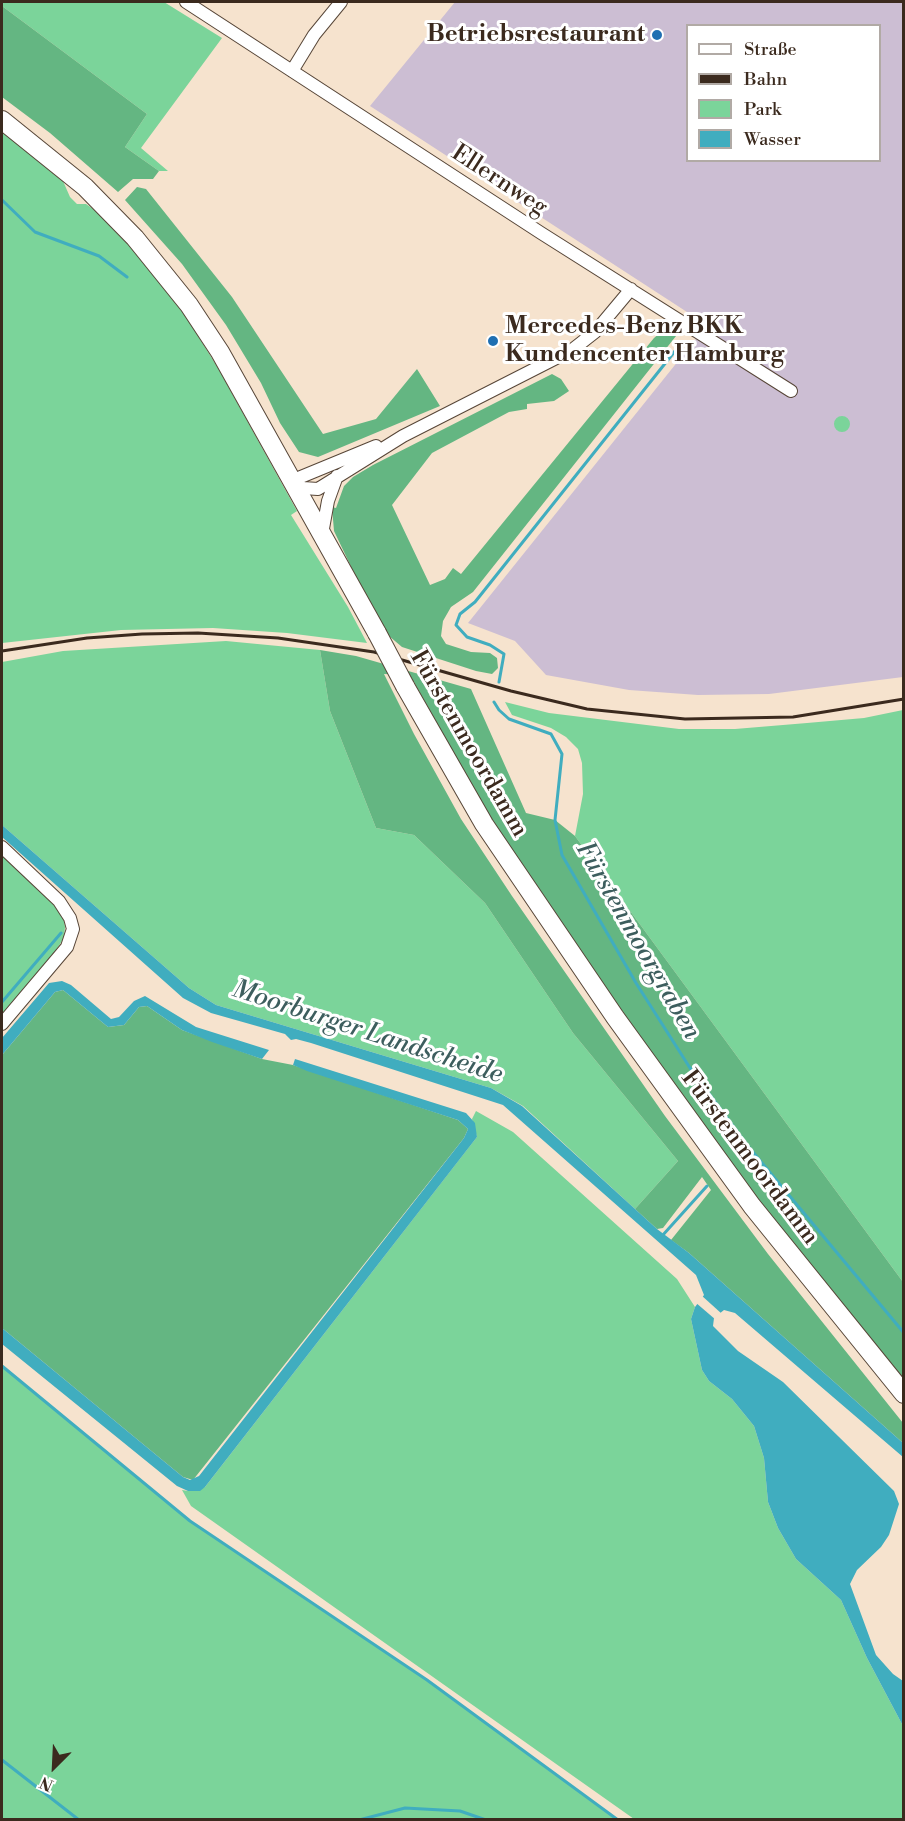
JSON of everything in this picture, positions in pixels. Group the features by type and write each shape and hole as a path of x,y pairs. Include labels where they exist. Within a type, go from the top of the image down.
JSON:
{"main road":[{"name":"Fürstenmoordamm","path":"2,120 85,187 155,261 189,305 220,352 484,824 615,1017 752,1206 903,1394"}],"street":[{"name":"Ellernweg","path":"186,2 791,391"},
{"path":"292,70 314,35 341,2"},
{"path":"291,481 303,488 313,490 403,436 572,350 595,332 631,289"},
{"path":"291,481 403,436"},
{"path":"321,536 328,501 337,476"},
{"path":"2,847 59,901 70,918 73,934 67,947 2,1024"}],"shaded area":[{"path":"455,2 903,2 903,677 769,694 698,695 629,690 546,675 515,641 468,623 707,325 370,106"}],"green space":[{"path":"2,2 164,2 222,38 141,148 168,171 159,171 125,147 147,114 2,6"},
{"path":"2,6 147,114 125,147 159,171 153,179 133,179 118,192 50,133 2,97"},
{"path":"2,129 59,172 70,197 77,204 86,204 109,220 177,302 218,368 297,511 291,515 348,607 367,643 287,633 213,628 121,630 2,643"},
{"path":"137,187 146,189 232,297 323,434 376,419 417,369 440,406 318,457 299,452 280,423 261,383 226,325 182,264 125,200"},
{"path":"670,324 680,331 473,592 451,607 443,621 441,636 446,644 471,652 490,653 497,658 498,668 492,674 476,671 402,647 389,636 382,623 378,623 334,531 332,507 336,508 344,486 353,477 373,465 552,374 561,379 569,391 554,401 527,404 527,409 509,412 432,453 392,505 430,585 445,579 453,568 461,574 654,338"},
{"path":"842,416 850,424 842,432 834,424"},
{"path":"226,641 320,650 330,711 376,828 414,835 485,903 573,1033 678,1161 635,1209 523,1106 491,1088 216,1005 189,988 2,825 2,662 63,651"},
{"path":"320,650 356,656 471,689 526,813 555,820 575,836 903,1282 903,1380 857,1328 713,1143 503,841 410,675 384,674 461,819 512,896 665,1116 768,1254 903,1423 903,1443 689,1253 671,1240 711,1190 702,1177 663,1228 657,1229 635,1209 678,1161 573,1033 485,903 414,835 376,828 330,711"},
{"path":"505,702 549,713 679,729 735,729 807,723 864,718 903,710 903,1282 575,836 583,794 582,763 578,749 566,737 551,728 512,715"},
{"path":"2,854 46,890 63,914 65,927 64,938 52,956 2,1016"},
{"path":"63,990 108,1027 124,1025 139,1007 147,1006 182,1030 262,1059 293,1065 458,1120 468,1129 464,1138 193,1480 183,1477 2,1328 2,1055 55,992"},
{"path":"476,1111 513,1132 677,1279 695,1307 691,1319 702,1370 709,1381 732,1399 754,1426 764,1458 768,1502 778,1528 796,1559 841,1600 867,1658 903,1726 903,1819 634,1819 191,1506 182,1490 205,1487 477,1137 472,1119"},
{"path":"2,1366 190,1521 427,1680 618,1819 2,1819"}],"water":[{"path":"2,825 189,988 216,1005 491,1088 522,1106 657,1229 689,1253 903,1443 903,1457 735,1313 724,1310 714,1318 713,1326 738,1351 783,1382 894,1491 899,1504 889,1535 881,1547 857,1570 850,1584 876,1655 893,1674 903,1681 903,1726 867,1658 841,1600 796,1559 778,1528 768,1502 764,1458 754,1426 732,1399 709,1381 702,1370 691,1319 695,1307 704,1295 696,1275 503,1105 311,1043 291,1040 285,1034 211,1013 183,998 2,837"},
{"path":"62,981 71,985 111,1019 119,1017 134,1001 145,996 196,1027 269,1050 262,1059 212,1042 182,1030 147,1006 139,1007 124,1025 108,1027 63,990 55,992 2,1055 2,1038 49,983"},
{"path":"295,1059 466,1113 475,1123 477,1137 205,1487 200,1491 188,1491 177,1486 2,1344 2,1328 183,1477 190,1480 199,1476 464,1138 468,1129 458,1120 307,1071 293,1065"}],"pier":[{"path":"701,1295 722,1314 716,1320 695,1302"}],"waterway":[{"path":"2,200 35,232 99,256 127,277"},
{"name":"Fürstenmoorgraben","path":"499,682 504,654 490,645 467,637 456,625 460,614 475,602 675,351"},
{"name":"Fürstenmoorgraben","path":"494,702 509,719 551,734 562,754 555,820 562,855 636,983 690,1068 747,1145 904,1333"},
{"path":"2,1002 61,933"},
{"path":"662,1236 707,1186"},
{"path":"2,1366 190,1521 427,1680 618,1820"},
{"path":"2,1760 79,1820"},
{"path":"359,1820 405,1808 460,1811 486,1820"}],"railway":[{"path":"2,651 87,638 142,634 198,633 278,638 374,652 511,691 587,709 685,719 793,717 904,699"}],"place":[{"name":"Betriebsrestaurant","path":"657,35"},
{"name":"Mercedes-Benz BKK Kundencenter Hamburg","path":"493,341"}],"water label":[{"name":"Moorburger Landscheide","path":"367,1033"}]}
